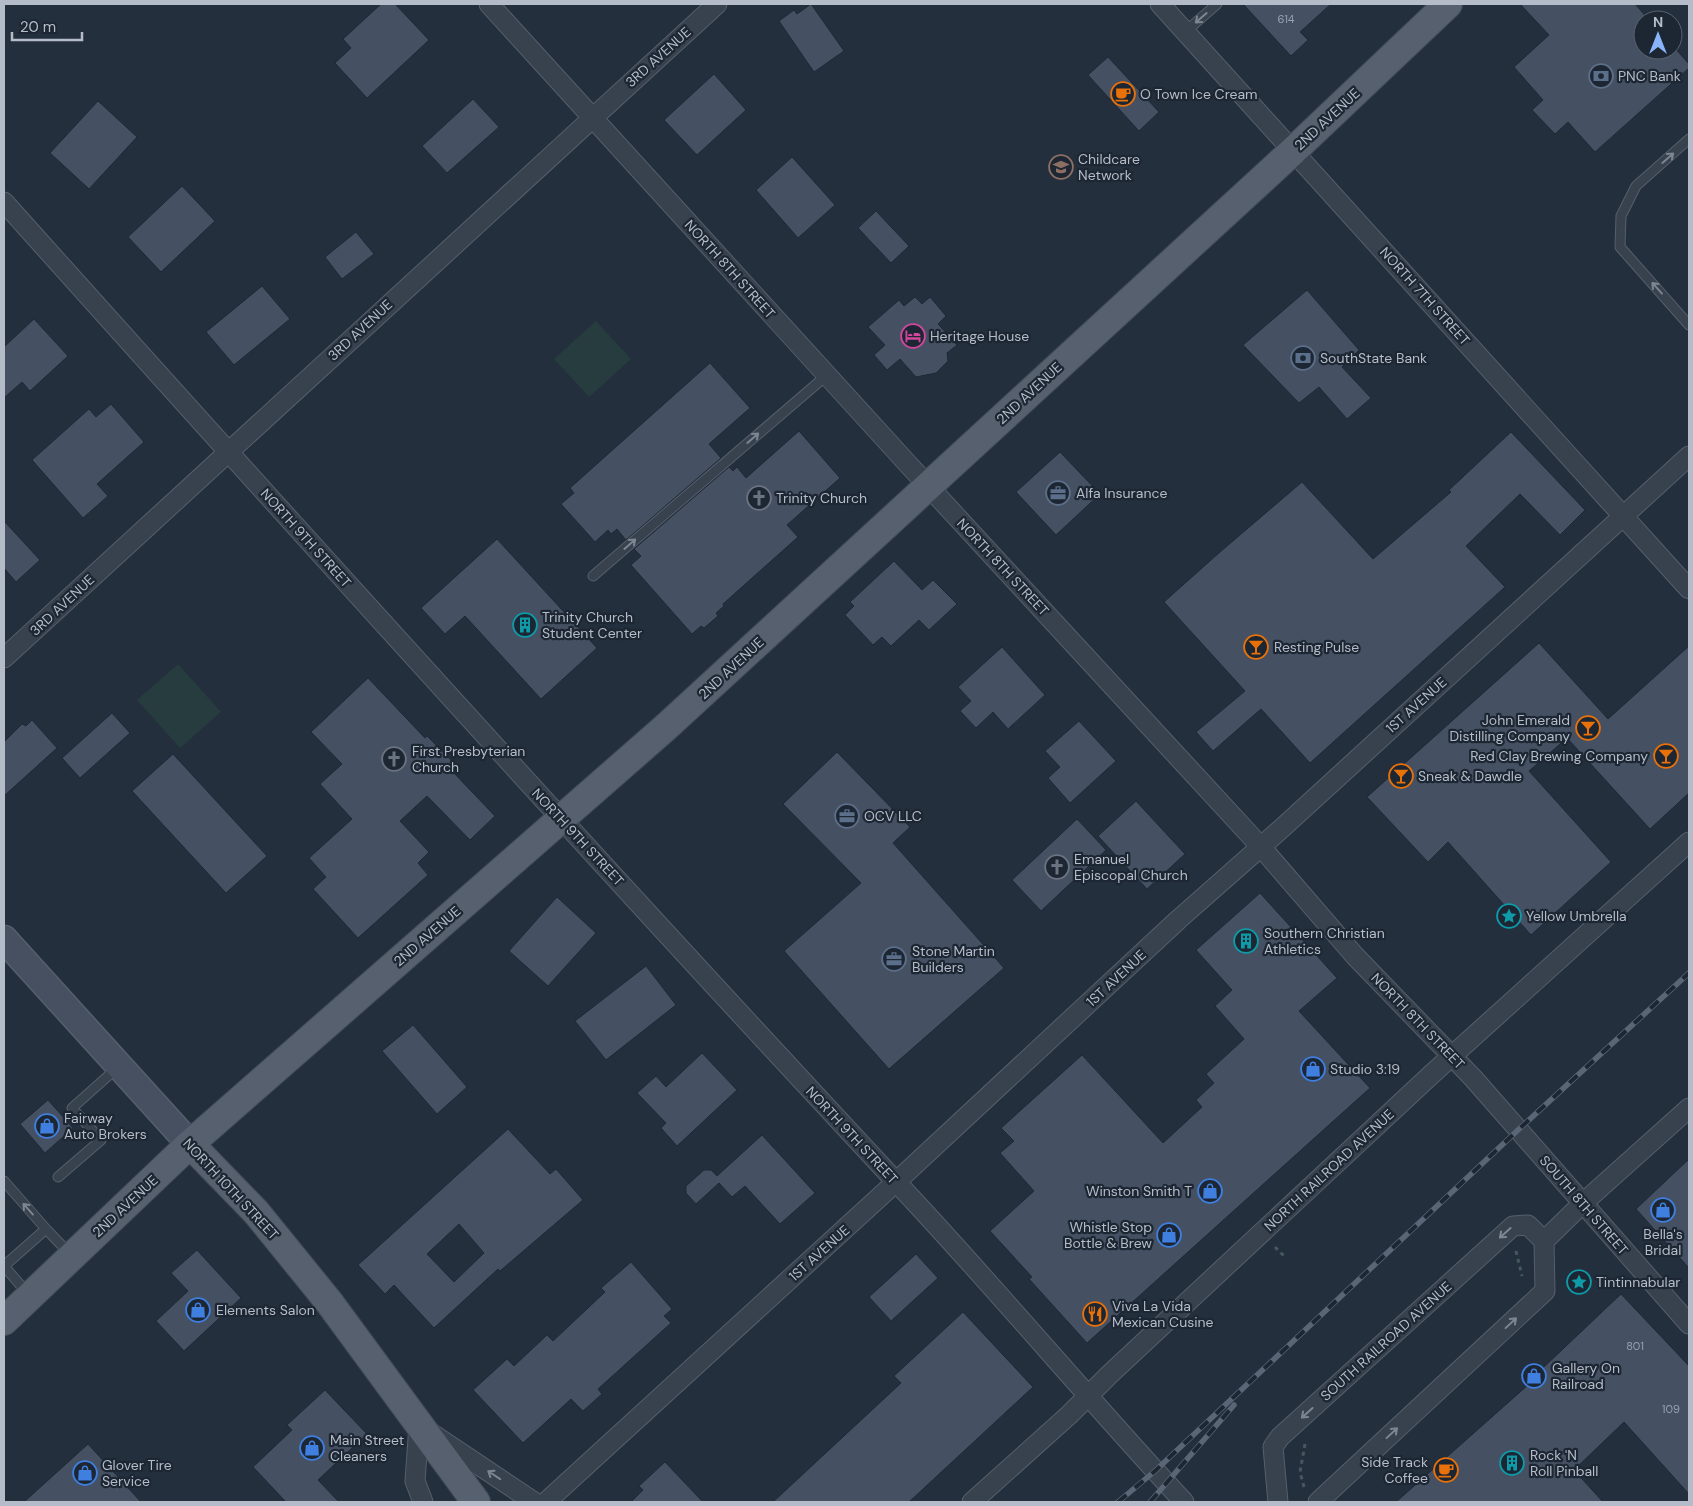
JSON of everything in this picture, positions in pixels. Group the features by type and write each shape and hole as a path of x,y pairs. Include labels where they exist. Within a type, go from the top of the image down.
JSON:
{"main road":[{"name":"2ND AVENUE","path":"4,1321 190,1144 666,727 1293,151 1448,4"},
{"name":"NORTH 10TH STREET","path":"190,1144 262,1220 329,1302 476,1502"}],"street":[{"name":"NORTH 8TH STREET","path":"489,4 1261,847 1355,956 1452,1055 1518,1130"},
{"name":"3RD AVENUE","path":"4,658 717,4"},
{"name":"NORTH 7TH STREET","path":"1160,4 1689,589"},
{"name":"NORTH 9TH STREET","path":"4,202 227,452 562,820 896,1182 1184,1502"},
{"name":"1ST AVENUE","path":"546,1502 896,1182 1172,926 1689,456"},
{"name":"NORTH RAILROAD AVENUE","path":"972,1502 1089,1396 1110,1374 1452,1055 1689,842"},
{"name":"NORTH 10TH STREET","path":"4,939 190,1144"},
{"path":"1312,1498 1545,1291 1544,1241 1583,1203 1689,1108"},
{"name":"SOUTH 8TH STREET","path":"1518,1130 1689,1324"},
{"name":"SOUTH RAILROAD AVENUE","path":"1278,1502 1274,1447 1280,1437 1513,1226 1528,1225 1544,1241"},
{"path":"424,1502 414,1481 418,1425 534,1502"}],"lane":[{"path":"1185,32 1217,4"},
{"path":"1689,139 1636,186 1621,216 1620,247 1689,325"},
{"path":"593,576 827,375"},
{"path":"58,1177 101,1140 72,1108 119,1066"},
{"path":"4,1181 72,1256"},
{"path":"30,1296 4,1266 46,1229"}],"path":[{"path":"1273,1244 1285,1257"},
{"path":"1516,1249 1522,1279"},
{"path":"1304,1437 1305,1444 1300,1472 1312,1498"}],"green space":[{"path":"596,321 631,359 589,397 554,359"},
{"path":"178,664 221,712 180,748 137,700"}],"building":[{"path":"381,4 395,4 429,40 367,98 335,63 351,48 343,39"},
{"path":"811,4 844,51 814,72 779,21 794,10 797,14"},
{"path":"1243,4 1331,4 1300,32 1308,40 1291,56"},
{"name":"PNC Bank","path":"1520,4 1635,4 1640,10 1633,10 1633,60 1683,60 1683,57 1689,64 1689,68 1595,152 1568,122 1555,134 1532,110 1543,100 1514,67 1549,35"},
{"name":"O Town Ice Cream","path":"1108,57 1159,112 1139,131 1088,75"},
{"path":"714,74 746,110 697,155 664,120"},
{"path":"473,99 499,127 447,173 422,146"},
{"path":"98,101 137,137 89,189 50,153"},
{"path":"792,157 835,205 798,238 756,190"},
{"path":"182,186 215,221 161,272 128,237"},
{"path":"876,211 909,246 891,263 858,228"},
{"path":"356,232 374,254 342,279 325,257"},
{"path":"262,286 290,319 234,365 206,332"},
{"name":"SouthState Bank","path":"1307,290 1359,350 1342,367 1371,398 1347,419 1319,387 1299,403 1243,345"},
{"name":"Heritage House","path":"915,297 922,304 930,297 946,316 938,324 957,345 947,353 948,361 936,373 916,377 900,359 887,370 874,355 885,345 868,327 899,300 904,306"},
{"path":"34,319 68,356 30,391 22,382 4,398 4,347"},
{"path":"710,363 750,408 709,444 721,458 626,540 617,529 611,534 608,530 595,542 561,504 574,493 570,488"},
{"path":"111,404 144,442 97,484 108,496 83,518 32,460 89,409 96,417"},
{"path":"799,431 840,478 787,525 798,537 723,604 724,606 716,613 718,616 704,628 701,626 692,634 631,565 641,556 634,549 729,467 733,471 737,467 746,478"},
{"path":"1511,432 1585,510 1560,535 1520,494 1466,546 1505,587 1310,763 1261,709 1213,751 1196,732 1245,691 1164,602 1302,482 1373,559 1451,492 1449,490"},
{"name":"Alfa Insurance","path":"1060,452 1100,494 1056,535 1016,492"},
{"path":"4,521 40,560 16,582 4,568"},
{"name":"Trinity Church Student Center","path":"497,539 597,648 541,699 465,616 445,634 421,608"},
{"path":"894,561 922,590 933,580 957,604 929,630 919,620 891,646 882,637 873,645 845,615 854,606 850,602"},
{"path":"1539,643 1608,719 1689,646 1689,793 1650,829 1567,738 1529,771 1611,862 1531,935 1448,842 1428,862 1367,797"},
{"path":"1002,647 1045,695 1008,729 993,712 976,728 960,711 971,701 958,687"},
{"path":"368,678 425,738 427,736 457,766 452,771 495,816 470,840 427,796 400,821 429,852 418,863 428,875 358,938 313,889 326,877 309,858 352,819 320,784 342,764 311,732"},
{"path":"112,713 130,733 80,778 62,758"},
{"path":"32,720 57,748 4,796 4,742 22,724 26,726"},
{"path":"1079,721 1116,761 1070,803 1048,778 1060,767 1045,751"},
{"name":"Stone Martin Builders","path":"837,752 910,827 893,843 1004,968 889,1069 784,951 861,883 783,804"},
{"path":"173,754 267,856 226,893 132,791"},
{"path":"1136,801 1185,854 1147,889 1098,836"},
{"path":"1077,819 1106,850 1041,911 1012,880"},
{"path":"1260,893 1337,978 1299,1011 1370,1088 1087,1343 1029,1279 1032,1277 990,1231 1034,1191 1000,1153 1014,1141 1001,1128 1082,1055 1163,1143 1202,1107 1196,1100 1214,1083 1206,1074 1244,1039 1215,1006 1232,990 1196,950"},
{"path":"557,897 596,933 548,986 509,951"},
{"path":"646,966 676,1005 606,1060 575,1021"},
{"path":"413,1025 467,1087 437,1114 382,1051"},
{"path":"702,1053 737,1090 677,1146 661,1128 666,1123 637,1093 656,1076 666,1087"},
{"name":"Fairway Auto Brokers","path":"48,1100 73,1128 45,1153 20,1124"},
{"path":"508,1129 550,1174 556,1169 583,1200 500,1271 498,1269 434,1328 394,1285 385,1294 358,1265","holes":["459,1224 484,1253 454,1282 427,1254"]},
{"path":"762,1135 815,1193 780,1224 745,1186 732,1197 719,1183 696,1204 686,1193 686,1186 704,1170 711,1170 717,1176"},
{"path":"1689,1159 1689,1268 1636,1209"},
{"name":"Elements Salon","path":"197,1250 241,1298 184,1351 156,1321 188,1291 171,1273"},
{"path":"916,1254 938,1278 891,1321 869,1297"},
{"path":"631,1262 672,1309 664,1316 671,1323 598,1389 602,1394 583,1411 571,1399 523,1443 473,1390 507,1359 514,1366 547,1335 553,1341 605,1292 601,1288"},
{"path":"1621,1294 1689,1366 1689,1494 1624,1422 1574,1470 1603,1502 1396,1502 1528,1385 1526,1384"},
{"path":"963,1312 1033,1387 909,1502 773,1502 901,1383 894,1376"},
{"name":"Main Street Cleaners","path":"325,1390 367,1434 318,1480 339,1502 286,1502 253,1467 292,1430 287,1425"},
{"name":"Glover Tire Service","path":"88,1444 141,1502 24,1502"},
{"path":"665,1462 703,1502 631,1502 643,1490 639,1486"}],"railway":[{"path":"1118,1502 1155,1471 1518,1130 1689,973"},
{"path":"1150,1502 1234,1405"}],"place":[{"name":"PNC Bank","path":"1601,76"},
{"name":"O Town Ice Cream","path":"1123,94"},
{"name":"Childcare Network","path":"1061,167"},
{"name":"Heritage House","path":"913,336"},
{"name":"SouthState Bank","path":"1303,358"},
{"name":"Alfa Insurance","path":"1058,493"},
{"name":"Trinity Church","path":"759,498"},
{"name":"Trinity Church Student Center","path":"525,625"},
{"name":"Resting Pulse","path":"1256,647"},
{"name":"John Emerald Distilling Company","path":"1588,728"},
{"name":"Red Clay Brewing Company","path":"1666,756"},
{"name":"First Presbyterian Church","path":"394,759"},
{"name":"Sneak & Dawdle","path":"1401,776"},
{"name":"OCV LLC","path":"847,816"},
{"name":"Emanuel Episcopal Church","path":"1057,867"},
{"name":"Yellow Umbrella","path":"1509,916"},
{"name":"Southern Christian Athletics","path":"1246,941"},
{"name":"Stone Martin Builders","path":"894,959"},
{"name":"Studio 3:19","path":"1313,1069"},
{"name":"Fairway Auto Brokers","path":"47,1126"},
{"name":"Winston Smith T","path":"1210,1191"},
{"name":"Bella's Bridal","path":"1663,1210"},
{"name":"Whistle Stop Bottle & Brew","path":"1169,1235"},
{"name":"Tintinnabular","path":"1579,1282"},
{"name":"Elements Salon","path":"198,1310"},
{"name":"Viva La Vida Mexican Cusine","path":"1095,1314"},
{"name":"Gallery On Railroad","path":"1534,1376"},
{"name":"Main Street Cleaners","path":"312,1448"},
{"name":"Rock 'N Roll Pinball","path":"1512,1463"},
{"name":"Side Track Coffee","path":"1446,1470"},
{"name":"Glover Tire Service","path":"85,1473"}]}
